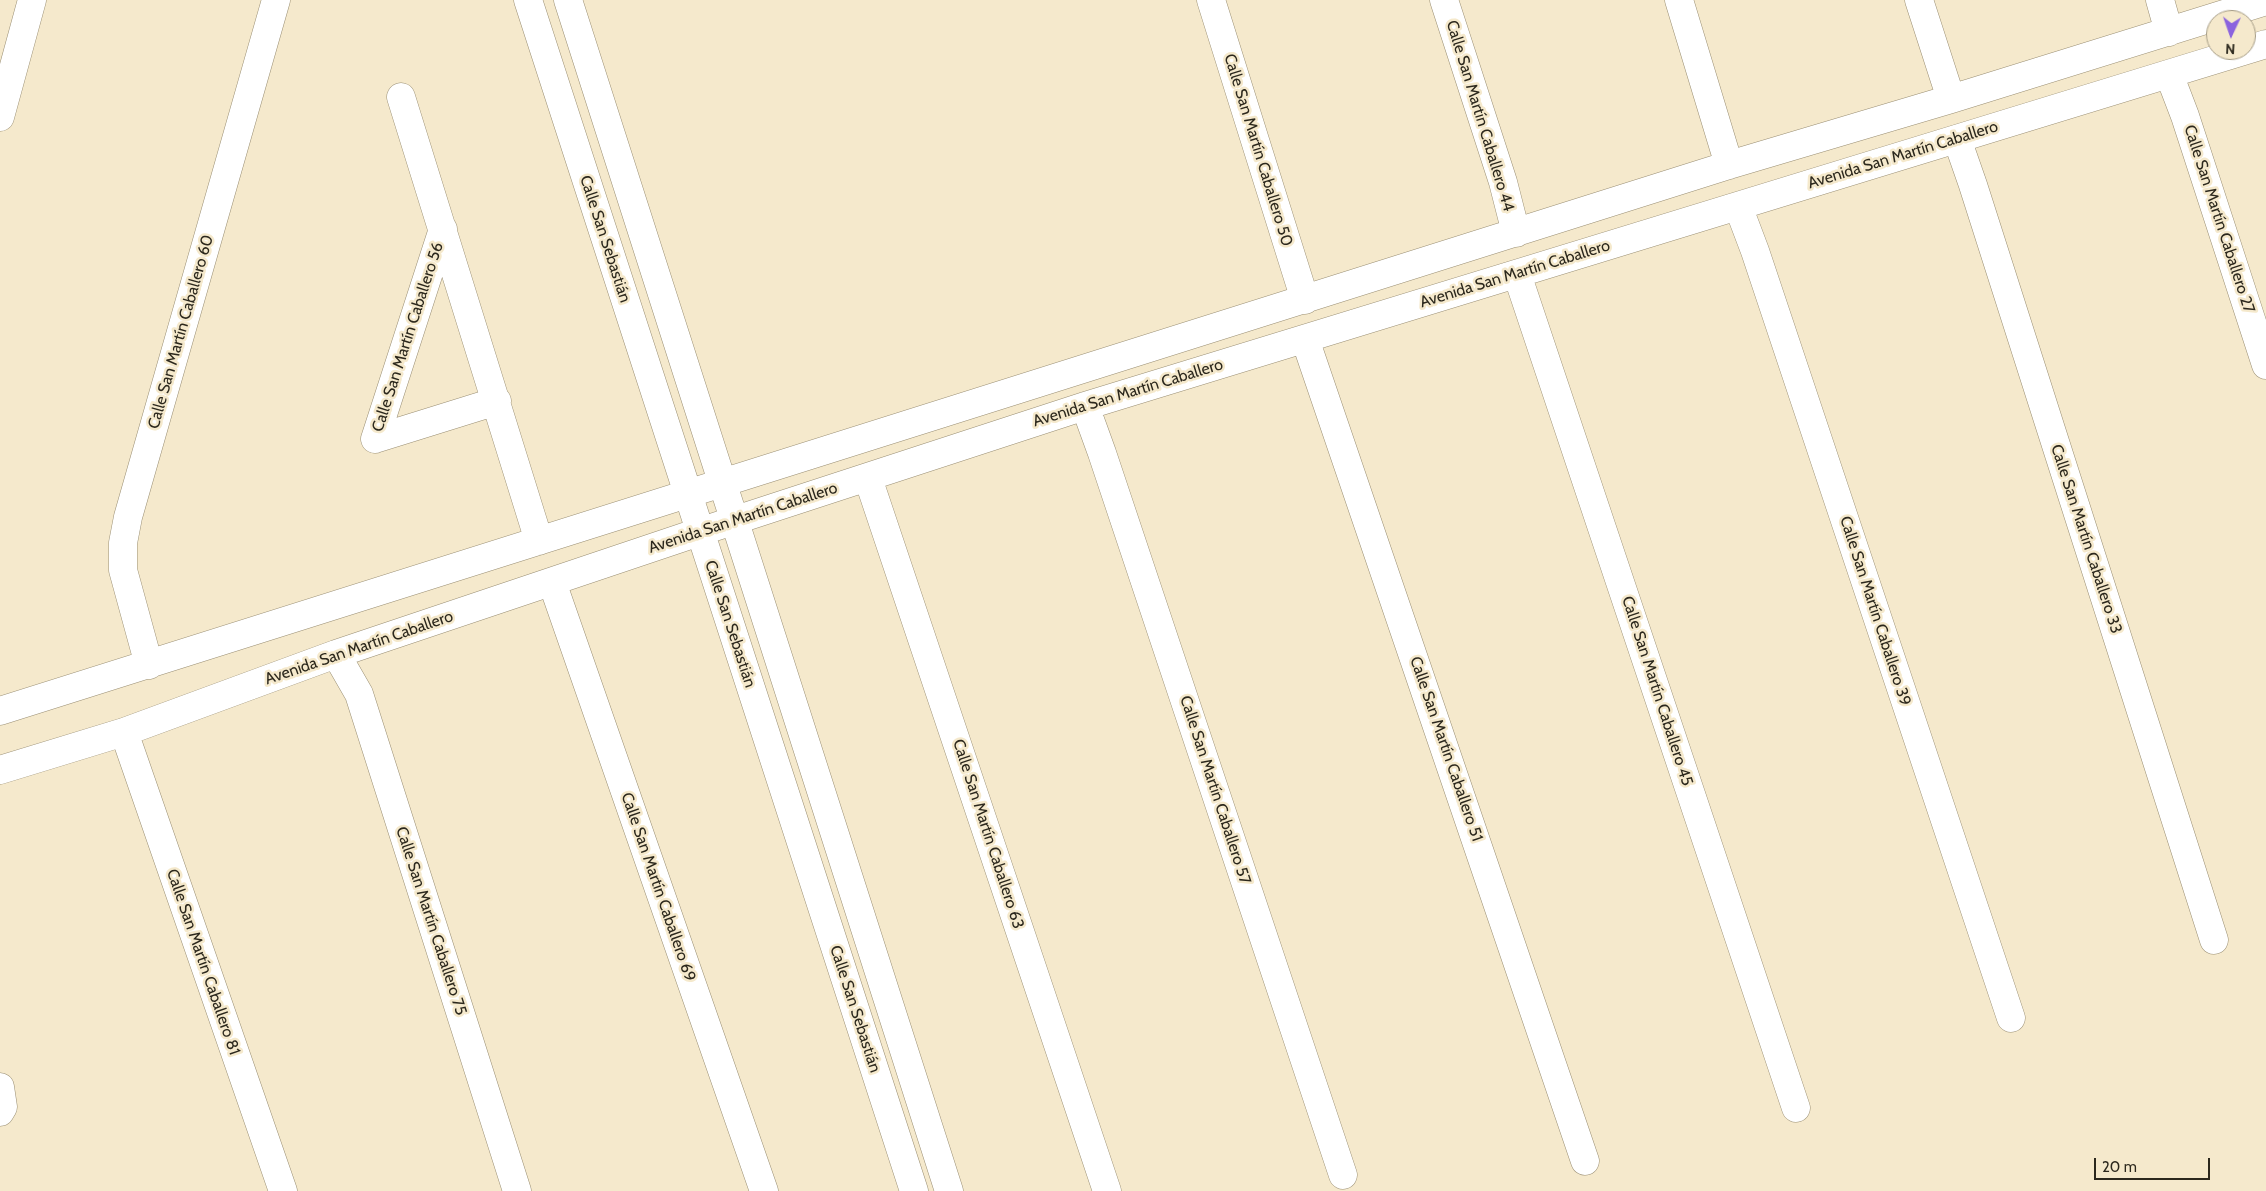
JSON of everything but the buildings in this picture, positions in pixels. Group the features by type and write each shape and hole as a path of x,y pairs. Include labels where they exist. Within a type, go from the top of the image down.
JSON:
{"street":[{"path":"0,117 32,0"},
{"name":"Calle San Martín Caballero 60","path":"149,665 123,570 124,535 276,0"},
{"name":"Calle San Sebastián","path":"528,0 914,1191"},
{"name":"Calle San Sebastián","path":"568,0 949,1191"},
{"name":"Calle San Martín Caballero 50","path":"1211,0 1305,300"},
{"name":"Calle San Martín Caballero 44","path":"1444,0 1502,182 1516,233"},
{"path":"1679,0 1729,165"},
{"path":"1919,0 1951,99"},
{"path":"2160,0 2169,32"},
{"path":"0,711 1729,165 1951,99 2266,1"},
{"name":"Avenida San Martín Caballero","path":"0,770 124,732 336,654 699,532 1085,406 2266,44"},
{"name":"Calle San Martín Caballero 27","path":"2169,74 2186,116 2266,364"},
{"name":"Calle San Martín Caballero 56","path":"401,97 539,541"},
{"name":"Calle San Martín Caballero 33","path":"1957,139 2214,940"},
{"name":"Calle San Martín Caballero 39","path":"1738,206 2011,1018"},
{"name":"Calle San Martín Caballero 56","path":"443,229 375,439 497,401"},
{"name":"Calle San Martín Caballero 45","path":"1517,274 1796,1108"},
{"name":"Calle San Martín Caballero 51","path":"1305,339 1585,1160"},
{"name":"Calle San Martín Caballero 57","path":"1085,406 1343,1175"},
{"name":"Calle San Martín Caballero 63","path":"868,478 1107,1191"},
{"name":"Calle San Martín Caballero 69","path":"552,582 764,1191"},
{"name":"Calle San Martín Caballero 75","path":"336,654 358,694 517,1191"},
{"name":"Calle San Martín Caballero 81","path":"124,732 283,1191"},
{"path":"0,1088 3,1107 0,1112"}]}
